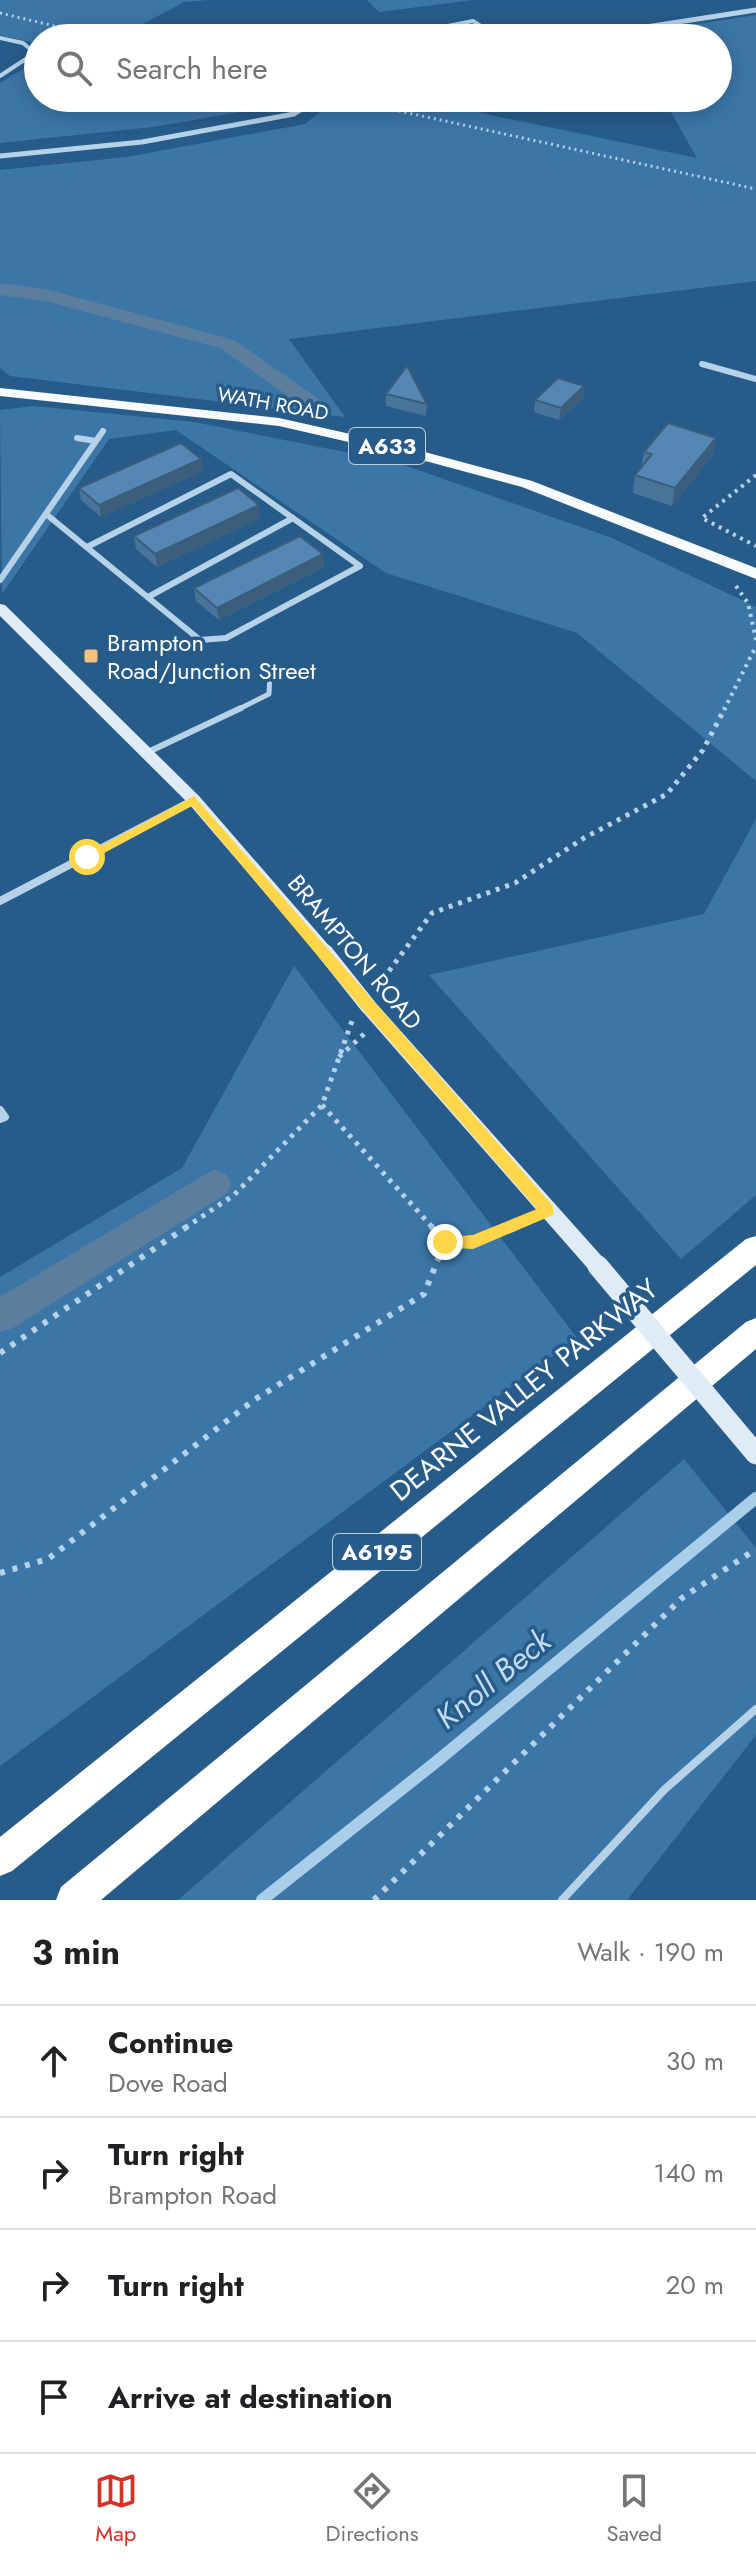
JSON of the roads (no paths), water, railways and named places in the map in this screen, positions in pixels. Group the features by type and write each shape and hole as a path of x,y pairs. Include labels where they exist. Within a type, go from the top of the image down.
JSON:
{"highway":[{"name":"DEARNE VALLEY PARKWAY","path":"0,1859 756,1248"},
{"name":"A6195","path":"74,1900 756,1331"}],"main road":[{"name":"WATH ROAD","path":"0,392 163,407 279,422 395,448 527,484 752,572"},
{"name":"BRAMPTON ROAD","path":"0,608 194,800 374,1013 598,1266 756,1454"}],"street":[{"path":"666,24 756,10"},
{"path":"0,156 142,142 298,112"},
{"path":"702,364 756,379"},
{"path":"0,580 103,431"},
{"path":"77,438 96,441"},
{"path":"46,514 200,640 226,638 360,566 231,474 87,547"},
{"path":"148,597 293,518"},
{"path":"0,901 194,800"},
{"path":"0,1110 5,1117 0,1119"}],"lane":[{"path":"458,24 473,21 478,24"},
{"path":"0,38 24,44"},
{"path":"0,76 24,60"},
{"path":"146,753 269,694 270,673"},
{"path":"562,1900 664,1790 756,1709"}],"waterway":[{"path":"0,289 46,295 227,344 319,407"},
{"path":"0,1316 214,1184"},
{"name":"Knoll Beck","path":"262,1900 436,1762 756,1498"}],"place":[{"name":"Brampton Road/Junction Street","path":"91,656"}]}
